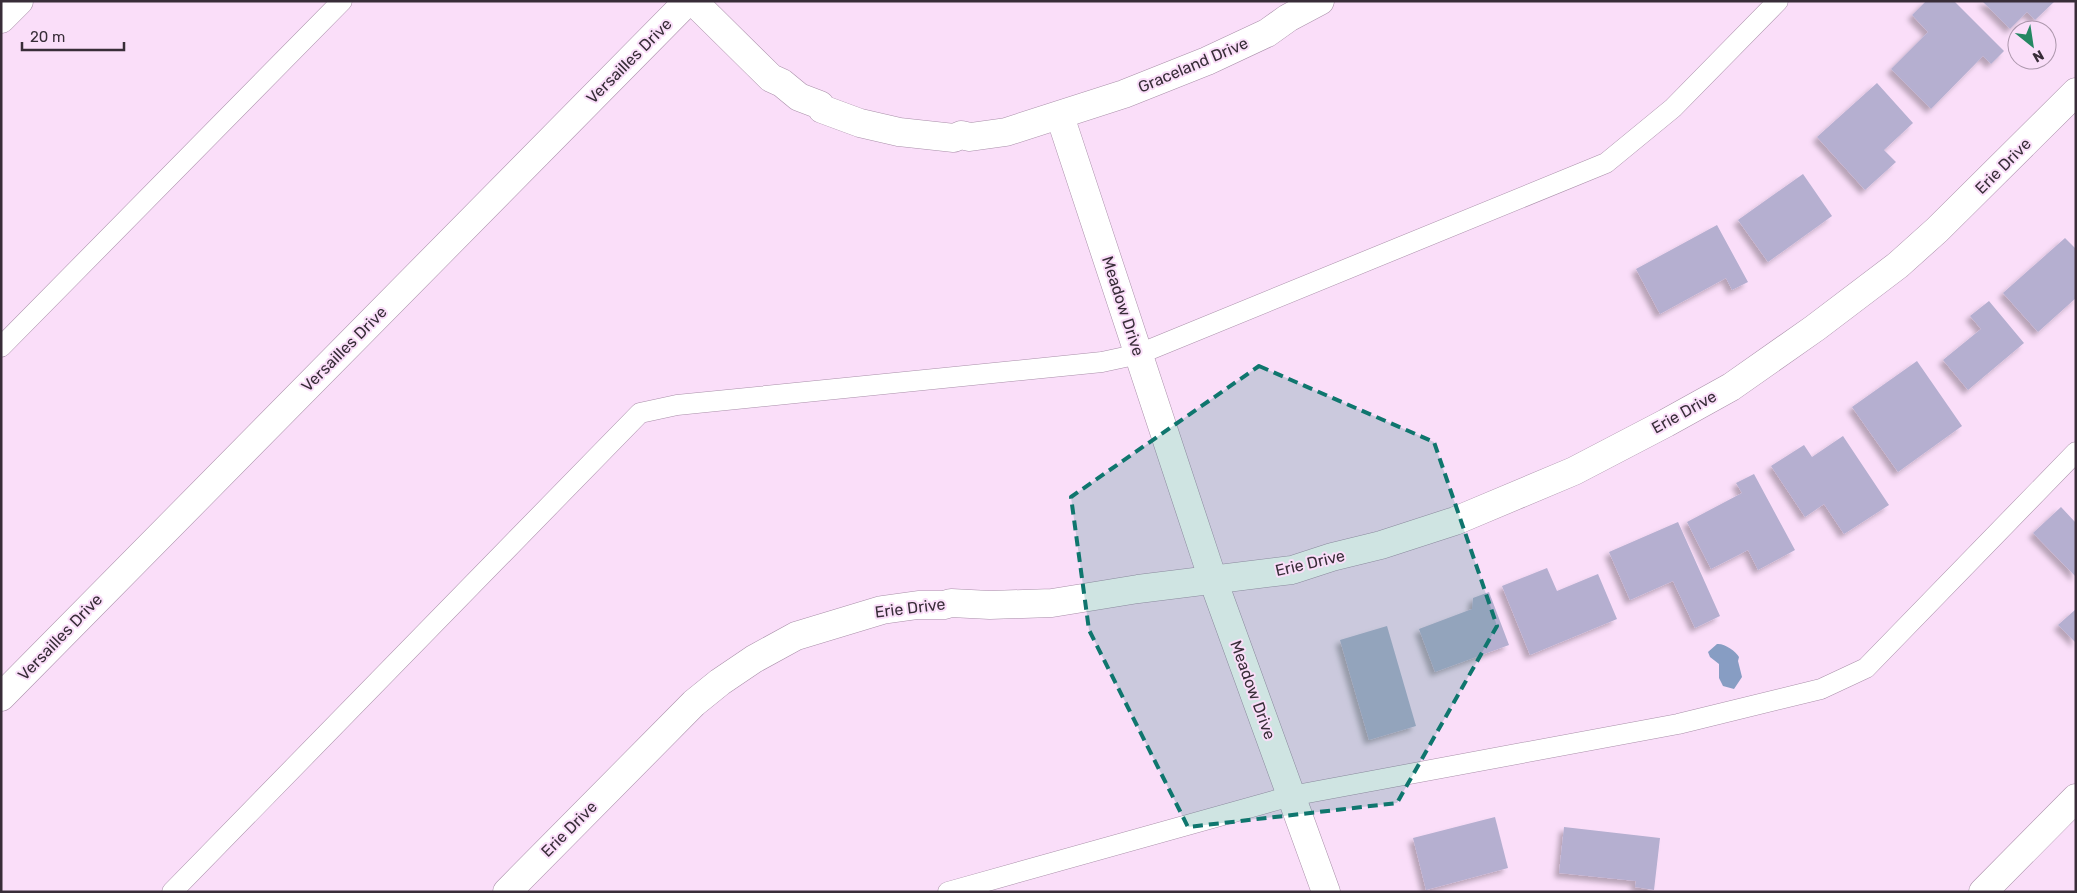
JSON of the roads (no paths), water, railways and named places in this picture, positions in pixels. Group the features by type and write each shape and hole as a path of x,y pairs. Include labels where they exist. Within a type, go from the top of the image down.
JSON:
{"street":[{"path":"1,19 19,1"},
{"name":"Versailles Drive","path":"1,697 688,1"},
{"path":"694,1 771,78 782,82 799,97 820,105 822,109 860,123 899,132 954,138 961,135 970,137 1006,132 1060,116"},
{"name":"Graceland Drive","path":"1060,116 1124,94 1207,61 1267,33 1288,18 1320,1"},
{"name":"Erie Drive","path":"507,892 694,703 720,682 754,659 796,636 852,617 898,607 944,606 959,603 990,605 1052,603 1292,570 1455,521 1574,470 1689,411 1730,387 1815,328 1898,265 1957,213 2076,92"},
{"name":"Meadow Drive","path":"1060,116 1213,580 1326,892"},
{"path":"1983,892 2076,798"}],"lane":[{"path":"1,347 342,1"},
{"path":"172,892 640,413 677,405 1102,362 1139,354 1606,163 1673,108 1778,1"},
{"path":"948,892 1291,796 1678,724 1822,689 1866,668 2076,452"}],"water":[{"path":"1717,644 1730,648 1739,657 1738,661 1742,677 1734,689 1723,686 1719,678 1719,664 1710,657 1708,652"}]}
